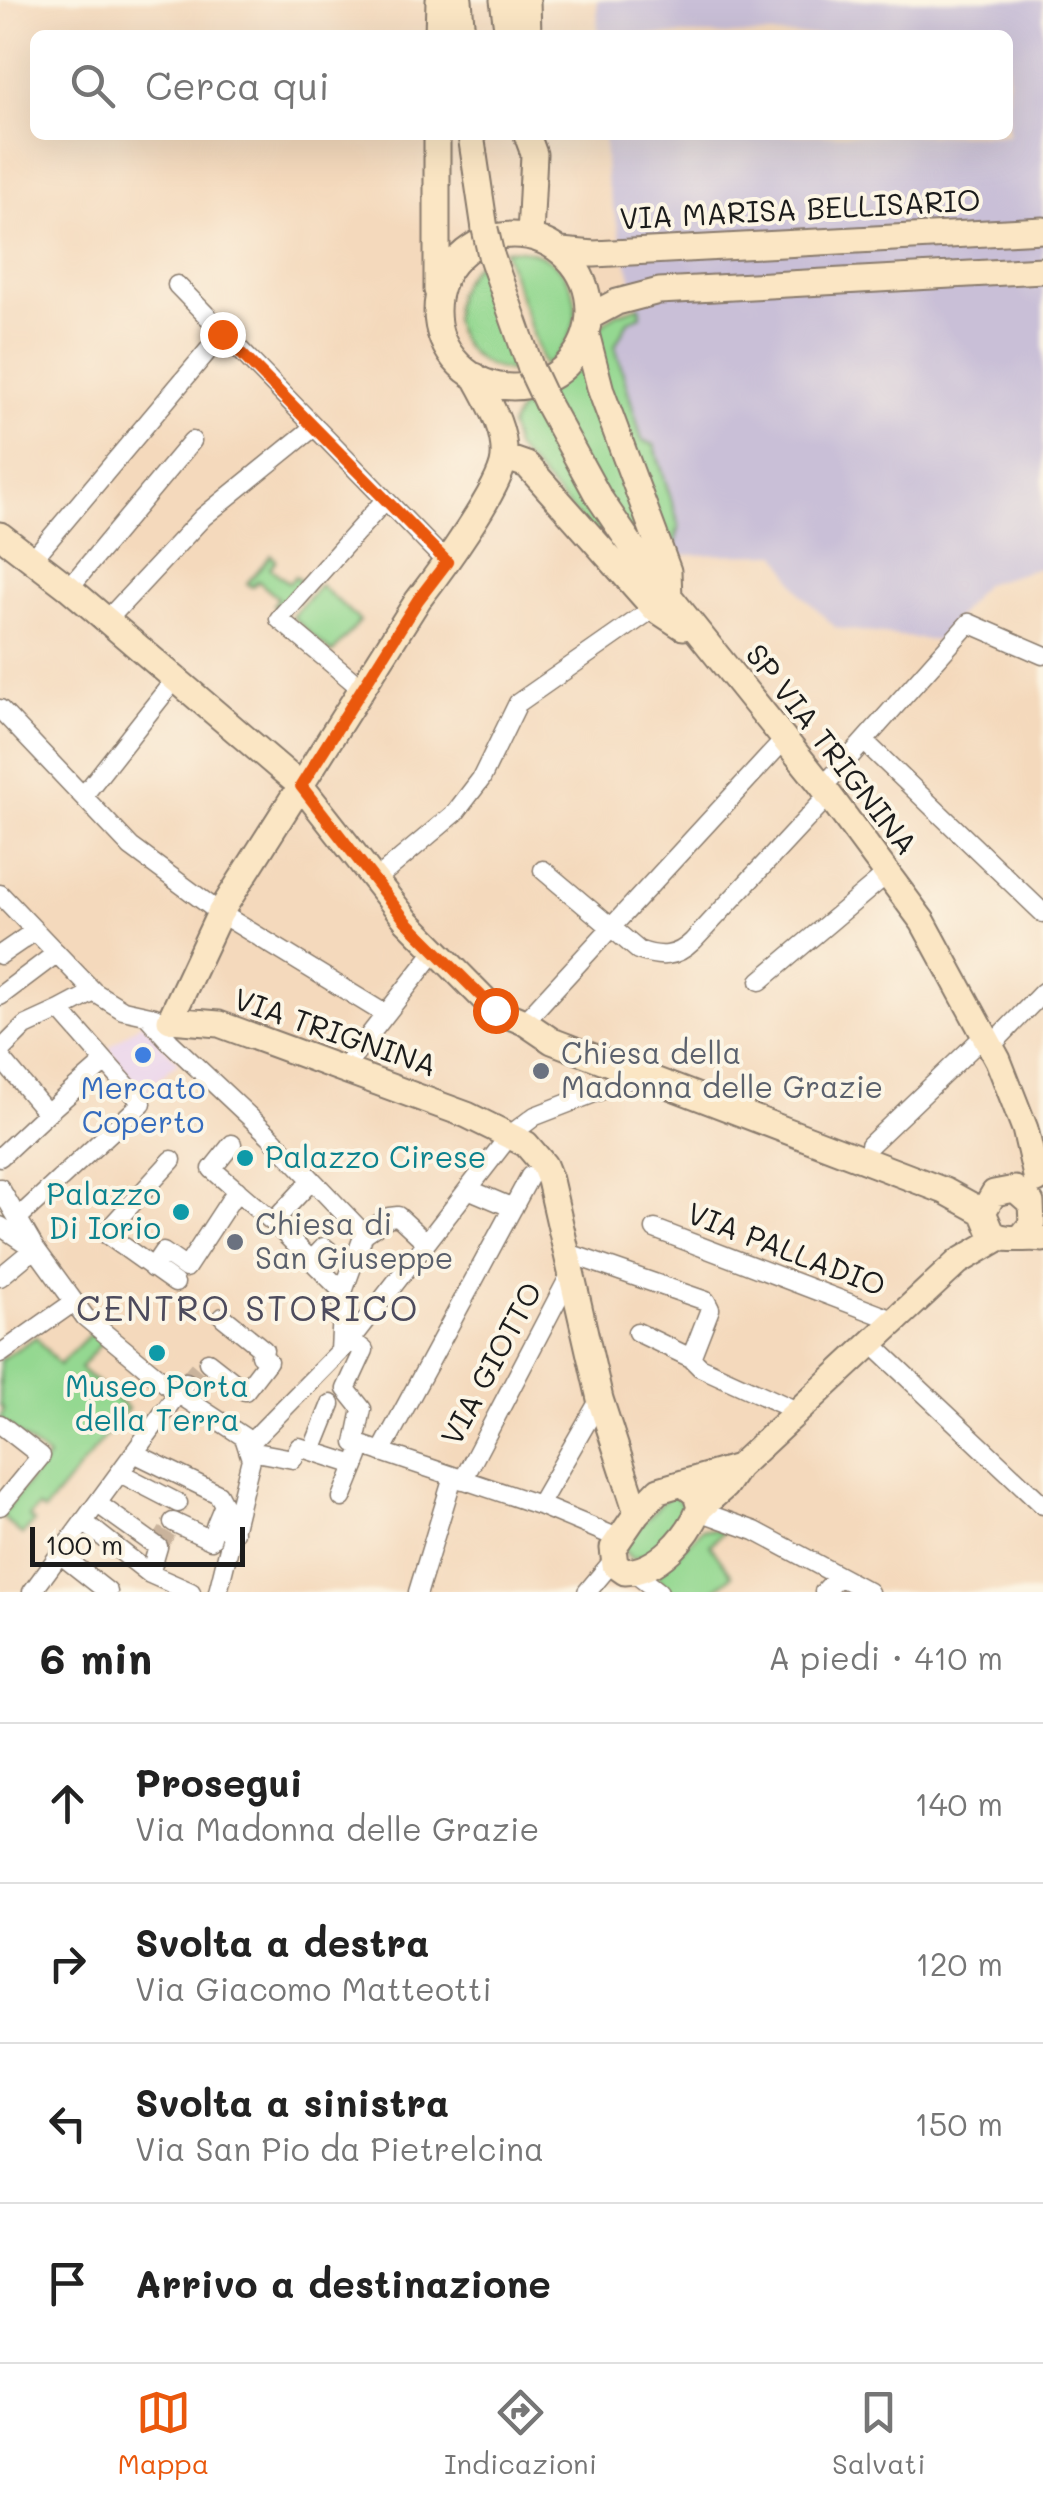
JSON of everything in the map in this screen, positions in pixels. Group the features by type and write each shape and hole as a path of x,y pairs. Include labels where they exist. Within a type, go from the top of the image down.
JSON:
{"street":[{"path":"438,30 439,0"},
{"path":"459,0 462,30"},
{"path":"503,0 507,30"},
{"path":"526,0 528,30"},
{"path":"437,140 438,303 445,345 453,358 475,376 501,386 536,386"},
{"name":"SP VIA TRIGNINA","path":"472,140 491,256 536,386 662,603 702,640 785,739 888,873 948,964 987,1042 1036,1174"},
{"path":"530,236 531,141"},
{"name":"VIA MARISA BELLISARIO","path":"561,250 594,254 1043,230"},
{"path":"374,881 455,813 480,778 518,702 662,603 668,571 601,391 588,325 586,288 580,273 561,250 530,236 488,239 463,253 446,276 438,303"},
{"path":"502,431 536,386 565,366 581,345 588,325 616,302 659,291 1043,270"},
{"path":"177,285 447,562"},
{"path":"32,560 222,334"},
{"path":"364,1234 170,1042 158,1017 220,913 498,478 504,457 502,431 475,376"},
{"path":"107,620 203,518 314,427"},
{"path":"70,588 192,441"},
{"path":"504,457 528,465 662,603"},
{"path":"362,689 279,619 385,500"},
{"path":"0,535 70,588 301,786 374,881 495,1010 524,1022 552,1041 945,1191 1004,1219 1032,1224 1036,1174"},
{"path":"543,870 638,950 654,956 682,952 969,623 1043,655"},
{"path":"84,795 176,678"},
{"path":"0,710 131,847 220,913 386,1014"},
{"path":"524,1022 785,739"},
{"path":"864,741 1043,913"},
{"path":"760,982 888,873"},
{"name":"VIA TRIGNINA","path":"0,894 94,992 124,1010 218,1024 467,1115 526,1144 544,1165 600,1399 636,1513"},
{"path":"0,955 35,931"},
{"path":"343,1068 436,950"},
{"path":"0,996 57,954"},
{"path":"47,1113 0,1054 25,1026 94,992"},
{"path":"870,1145 1043,992"},
{"path":"18,1218 142,1103 60,1010"},
{"path":"0,1157 104,1063"},
{"path":"249,1448 346,1346 510,1135 535,1116 640,1075"},
{"path":"241,1109 249,1126 212,1169 273,1222 320,1256 343,1292"},
{"path":"172,1160 104,1232 152,1268 180,1276 237,1190"},
{"path":"587,1592 627,1562 665,1554 704,1515 732,1476 1004,1219 1036,1174"},
{"path":"381,1452 530,1176"},
{"path":"273,1222 312,1180"},
{"path":"0,1188 35,1248 86,1317 244,1437 251,1459 225,1528 219,1555 218,1592"},
{"path":"468,1189 513,1208"},
{"path":"346,1346 343,1292 364,1234 389,1217 398,1216 426,1242"},
{"path":"0,1226 35,1248"},
{"name":"VIA PALLADIO","path":"656,1230 896,1322"},
{"path":"0,1277 35,1248"},
{"path":"568,1263 706,1301 710,1309 691,1358"},
{"name":"VIA GIOTTO","path":"418,1592 458,1478 568,1263"},
{"path":"0,1354 74,1302"},
{"path":"208,1362 245,1391 268,1361 260,1355 264,1350 223,1318"},
{"path":"636,1332 691,1358 700,1367 799,1412"},
{"path":"872,1344 1043,1505"},
{"path":"346,1346 364,1350 346,1389 362,1409 354,1444 539,1505 627,1562 659,1592"},
{"path":"40,1589 182,1387"},
{"path":"539,1505 600,1399"},
{"path":"312,1451 324,1402 360,1415"},
{"path":"0,1424 41,1456 0,1506"},
{"path":"342,1498 362,1446"},
{"path":"249,1448 293,1459 299,1447 355,1465"},
{"path":"134,1453 218,1494 224,1504 225,1528"},
{"path":"619,1458 653,1478 696,1494 704,1515"},
{"path":"120,1473 178,1503"},
{"path":"598,1592 627,1562 636,1513 651,1496 679,1485 732,1476"},
{"path":"732,1476 730,1505 741,1525"},
{"path":"98,1504 158,1547 157,1581"},
{"path":"704,1515 741,1525 869,1592"},
{"path":"172,1522 211,1540 225,1528"},
{"path":"84,1523 157,1581 191,1592"},
{"path":"61,1555 108,1592"},
{"path":"824,1592 839,1576"}],"shaded area":[{"path":"597,0 1043,0 1043,567 984,584 937,641 836,628 801,594 778,554 673,555 679,525 668,485 643,440 615,346 628,321 641,316 606,180 604,140 1013,140 1013,30 598,30"},
{"name":"Mercato Coperto","path":"142,1022 178,1062 143,1093 109,1048"}],"green space":[{"path":"504,250 529,251 549,260 564,273 573,290 576,310 572,330 562,349 544,366"},
{"path":"480,261 520,372 498,369 479,360 457,332 456,296"},
{"path":"640,306 641,316 628,321 615,346 642,440 654,445 679,525 673,555 633,578 515,448 510,426 528,396 552,385 569,371 597,340 599,328 607,320"},
{"path":"271,555 276,560 270,568 289,583 295,576 302,582 278,610 273,605 278,598 258,581 252,587 247,583"},
{"path":"320,585 360,621 332,653 292,617"},
{"path":"93,1331 103,1341 80,1368 128,1409 44,1511 38,1507 29,1517 34,1522 22,1535 1,1516 48,1458 0,1419 4,1409 0,1405 0,1360 36,1337 59,1365"},
{"path":"672,1492 692,1514 656,1553 632,1559 620,1547"},
{"path":"702,1529 725,1530 710,1545 732,1575 712,1592 668,1592 657,1575"}],"tunnel":[{"path":"186,1382 198,1368"},
{"path":"158,1547 173,1522"}],"place":[{"name":"Mercato Coperto","path":"143,1055"},
{"name":"Chiesa della Madonna delle Grazie","path":"541,1071"},
{"name":"Palazzo Cirese","path":"245,1158"},
{"name":"Palazzo Di Iorio","path":"181,1212"},
{"name":"Chiesa di San Giuseppe","path":"235,1242"},
{"name":"Museo Porta della Terra","path":"157,1353"}],"district":[{"name":"CENTRO STORICO","path":"248,1309"}],"route":[{"path":"222,334 447,562 418,600 301,786 406,921 495,1010"}]}
